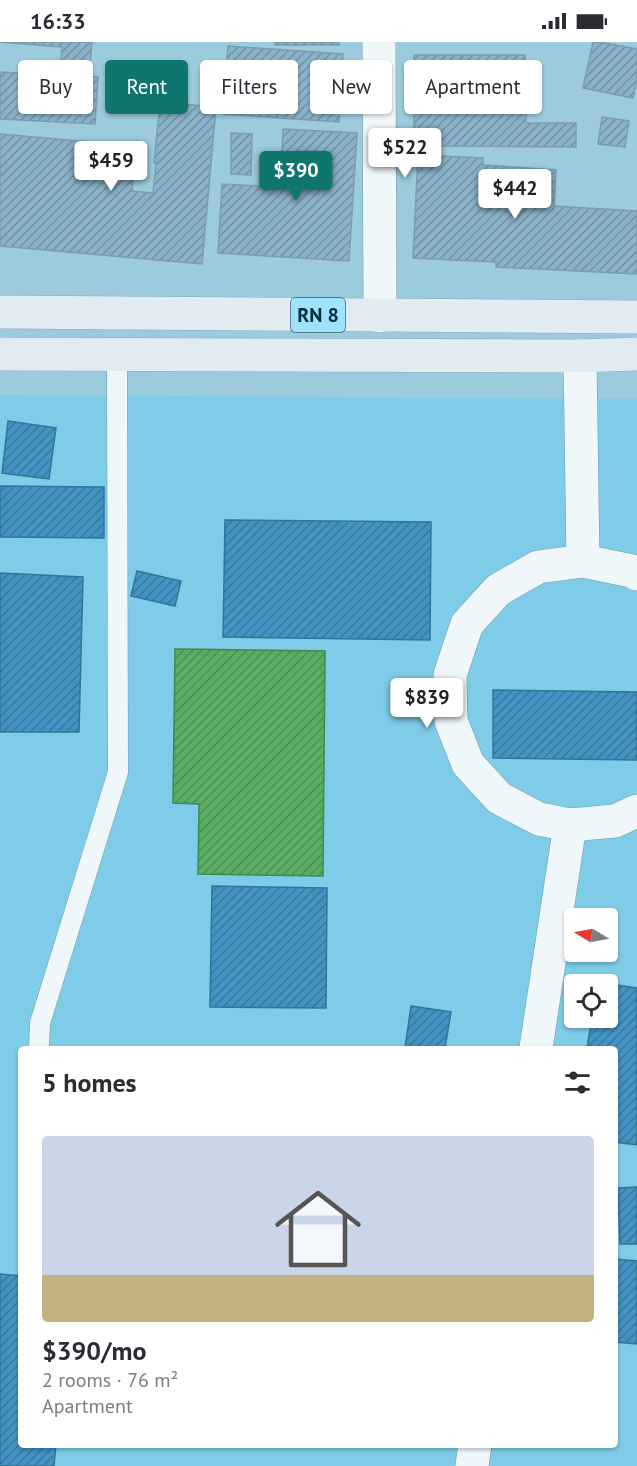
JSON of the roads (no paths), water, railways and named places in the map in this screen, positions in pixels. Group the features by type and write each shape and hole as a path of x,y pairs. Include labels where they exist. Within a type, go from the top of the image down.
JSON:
{"main road":[{"name":"RN 8","path":"0,312 637,317"},
{"name":"RN 8","path":"0,354 580,356 637,354"}],"street":[{"path":"379,42 380,316"},
{"path":"580,356 583,561"},
{"path":"637,574 583,561 538,567 498,590 467,624 450,675 451,721 468,764 499,798 539,819 570,825 615,821 637,811"},
{"path":"536,1046 570,825"},
{"path":"472,1466 474,1448"}],"lane":[{"path":"39,1046 40,1023 118,772 117,354"}]}
